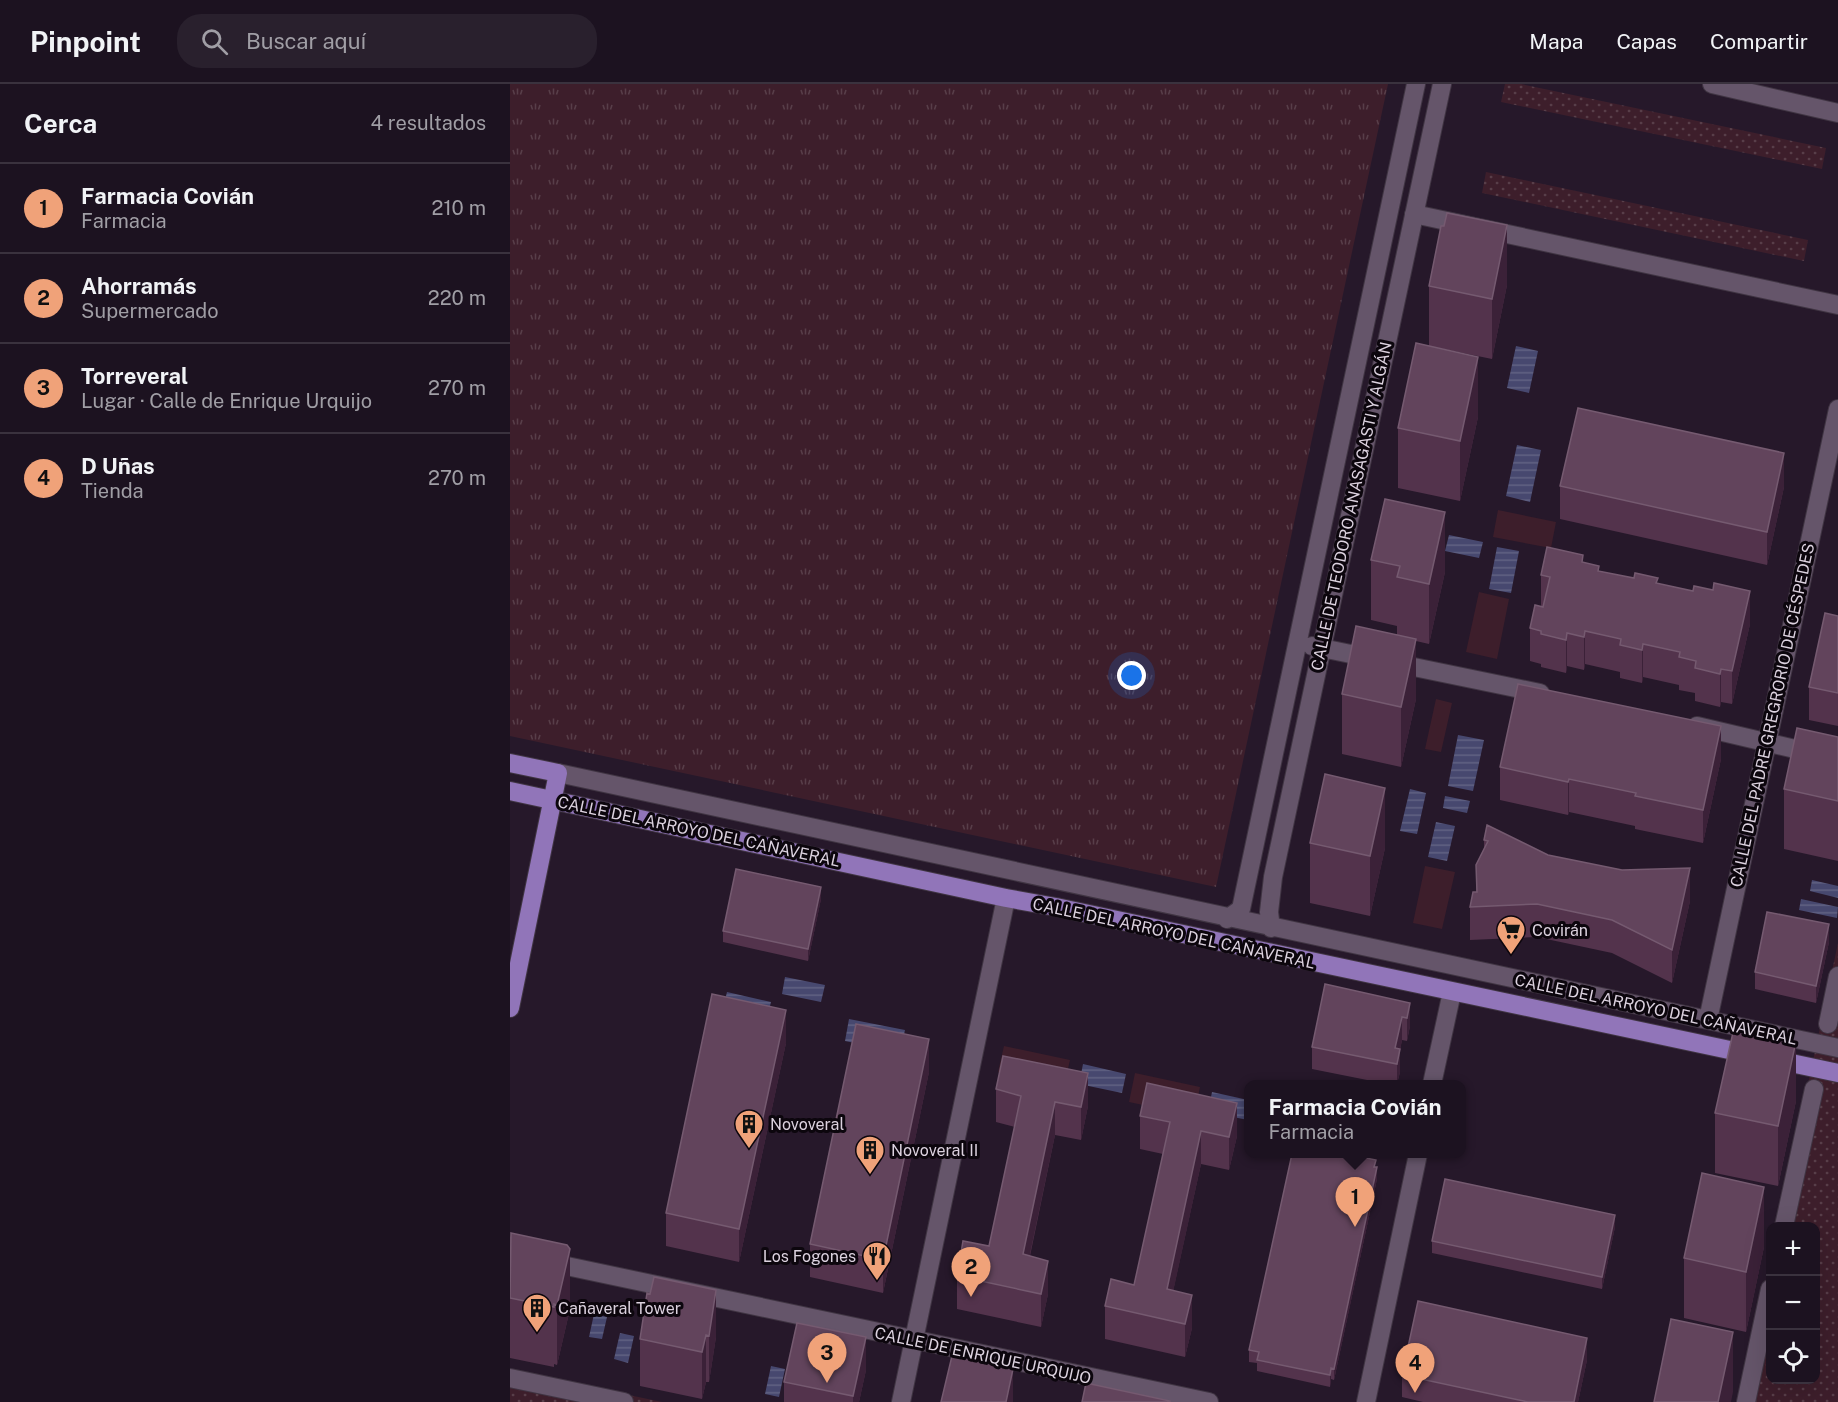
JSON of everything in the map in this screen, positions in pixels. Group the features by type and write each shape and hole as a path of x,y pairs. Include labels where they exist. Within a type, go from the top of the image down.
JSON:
{"main road":[{"path":"510,763 558,773 510,1008"},
{"name":"CALLE DEL ARROYO DEL CAÑAVERAL","path":"510,791 1838,1073"}],"street":[{"name":"CALLE DE TEODORO ANASAGASTI Y ALGÁN","path":"1227,919 1241,909 1416,84"},
{"name":"CALLE DE TEODORO ANASAGASTI Y ALGÁN","path":"1271,928 1269,912 1273,877 1442,84"},
{"path":"1712,84 1838,112"},
{"path":"1414,214 1838,305"},
{"name":"CALLE DEL PADRE GREGRORIO DE CÉSPEDES","path":"1708,1020 1838,409"},
{"path":"1296,642 1555,696"},
{"path":"1683,723 1838,759"},
{"name":"CALLE DEL ARROYO DEL CAÑAVERAL","path":"558,773 1227,919 1838,1048"},
{"path":"901,1402 1006,898"},
{"path":"1828,1024 1838,976"},
{"path":"1433,1080 1452,992"},
{"path":"1785,1222 1814,1089"},
{"path":"1366,1402 1417,1158"},
{"name":"CALLE DE ENRIQUE URQUIJO","path":"510,1254 1209,1402"},
{"path":"1746,1402 1766,1308"},
{"path":"510,1378 624,1402"}],"green space":[{"path":"510,84 1388,84 1216,887 510,736"},
{"path":"1505,84 1521,84 1826,148 1822,169 1501,102"},
{"path":"1486,172 1808,240 1804,261 1482,193"},
{"path":"1498,510 1556,522 1551,548 1493,537"},
{"path":"1479,592 1509,599 1497,659 1466,652"},
{"path":"1436,699 1452,703 1441,752 1425,749"},
{"path":"1425,866 1455,872 1442,929 1413,923"},
{"path":"1838,943 1838,1402 1740,1402 1766,1279 1766,1384 1820,1384 1820,1222 1779,1222"},
{"path":"1004,1046 1070,1060 1064,1086 998,1072"},
{"path":"1135,1073 1200,1087 1194,1116 1129,1102"},
{"path":"510,1370 662,1402 510,1402"}],"water":[{"path":"1516,346 1538,351 1529,393 1507,388"},
{"path":"1517,445 1541,450 1530,502 1506,496"},
{"path":"1449,535 1483,542 1479,558 1445,551"},
{"path":"1497,547 1519,551 1511,593 1489,589"},
{"path":"1458,735 1484,740 1473,791 1448,786"},
{"path":"1410,789 1426,793 1417,834 1400,831"},
{"path":"1445,796 1470,801 1467,813 1443,808"},
{"path":"1436,822 1455,826 1447,861 1428,857"},
{"path":"1812,880 1838,886 1838,898 1810,891"},
{"path":"1801,899 1838,907 1837,918 1799,910"},
{"path":"785,977 825,985 821,1002 782,994"},
{"path":"727,992 771,1002 766,1022 722,1012"},
{"path":"849,1019 905,1030 900,1052 845,1041"},
{"path":"1083,1064 1126,1074 1122,1093 1079,1084"},
{"path":"1212,1092 1244,1099 1244,1119 1208,1112"},
{"path":"594,1314 607,1317 602,1339 589,1337"},
{"path":"620,1333 634,1336 628,1363 614,1359"},
{"path":"771,1366 785,1369 779,1397 765,1394"}],"building":[{"path":"1447,213 1507,225 1492,299 1429,286 1441,226 1444,226"},
{"path":"1416,343 1478,357 1460,441 1398,428"},
{"path":"1578,408 1784,453 1767,532 1560,486"},
{"path":"1385,499 1445,512 1429,584 1397,577 1400,566 1371,560"},
{"path":"1547,547 1583,555 1582,562 1599,566 1598,571 1634,578 1635,573 1658,578 1656,583 1693,591 1694,586 1713,590 1714,583 1750,591 1732,671 1721,669 1720,674 1695,668 1696,661 1679,657 1680,652 1643,644 1642,650 1620,645 1621,639 1585,631 1584,637 1567,633 1566,640 1541,634 1541,631 1530,628 1535,605 1543,607 1550,577 1541,575"},
{"path":"1825,613 1838,616 1838,693 1809,687"},
{"path":"1356,626 1416,639 1401,707 1342,694"},
{"path":"1518,684 1721,726 1703,810 1635,796 1636,793 1569,779 1568,782 1500,767"},
{"path":"1797,728 1838,737 1838,801 1784,789"},
{"path":"1325,774 1385,788 1370,856 1310,843"},
{"path":"1487,825 1548,855 1622,870 1690,868 1672,950 1612,920 1537,904 1470,907 1473,892 1477,892 1476,865 1488,841 1484,840"},
{"path":"736,869 821,887 808,949 723,931"},
{"path":"1767,912 1829,924 1816,986 1755,972"},
{"path":"1325,984 1410,1003 1407,1018 1402,1017 1395,1048 1400,1049 1397,1064 1312,1047"},
{"name":"Novoveral","path":"712,994 786,1010 739,1229 666,1213"},
{"name":"Novoveral II","path":"856,1024 929,1039 883,1260 810,1244"},
{"path":"1734,1028 1796,1041 1778,1126 1715,1113"},
{"path":"1003,1056 1088,1073 1081,1107 1055,1102 1023,1254 1048,1261 1041,1294 957,1276 963,1241 989,1246 1021,1096 996,1089"},
{"path":"1147,1083 1237,1103 1229,1137 1201,1131 1167,1289 1192,1295 1185,1324 1105,1306 1111,1279 1134,1285 1170,1122 1140,1116"},
{"path":"1291,1158 1376,1160 1374,1167 1377,1167 1334,1369 1331,1368 1330,1375 1257,1360 1259,1352 1249,1350"},
{"path":"1702,1173 1764,1187 1746,1272 1684,1258"},
{"path":"1445,1179 1615,1215 1602,1277 1432,1241"},
{"path":"511,1233 567,1245 570,1249 557,1305 554,1304 554,1307 510,1298"},
{"path":"654,1277 716,1290 709,1336 706,1335 702,1352 640,1339 647,1293 650,1294"},
{"path":"1418,1301 1587,1338 1574,1402 1528,1402 1402,1375"},
{"path":"1671,1319 1733,1332 1718,1402 1654,1402"},
{"path":"797,1323 866,1337 853,1396 784,1382"},
{"path":"952,1356 1013,1369 1006,1402 941,1402"},
{"path":"1086,1383 1170,1401 1170,1402 1082,1402"}],"place":[{"name":"Covirán","path":"1511,956"},
{"name":"Novoveral","path":"749,1150"},
{"name":"Novoveral II","path":"870,1176"},
{"name":"Farmacia Covián","path":"1355,1227"},
{"name":"Los Fogones","path":"877,1282"},
{"name":"Ahorramás","path":"971,1297"},
{"name":"Cañaveral Tower","path":"537,1334"},
{"name":"Torreveral","path":"827,1383"},
{"name":"D Uñas","path":"1415,1393"}]}
